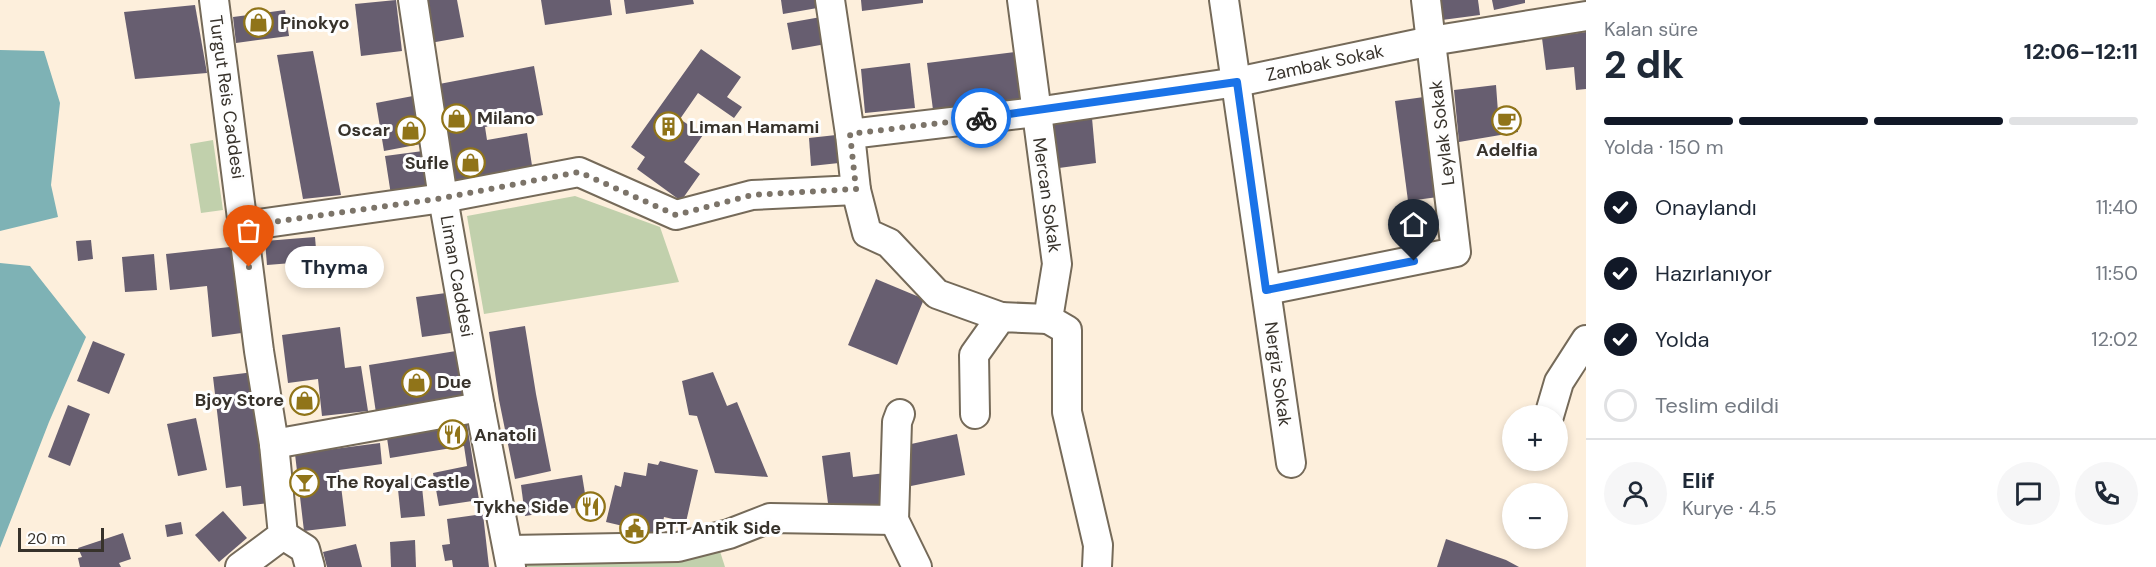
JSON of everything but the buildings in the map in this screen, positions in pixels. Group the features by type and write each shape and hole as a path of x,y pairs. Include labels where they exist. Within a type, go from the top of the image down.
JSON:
{"street":[{"name":"Turgut Reis Caddesi","path":"214,0 259,351 274,444 283,535"},
{"name":"Liman Caddesi","path":"413,0 443,198 480,407 511,559 678,547 729,534 770,518 894,520"},
{"path":"830,0 856,189 867,233 889,243 937,294 1001,316 1048,319 1066,330 1067,412 1098,545 1097,567"},
{"name":"Mercan Sokak","path":"1022,0 1057,264 1048,319"},
{"name":"Nergiz Sokak","path":"1224,0 1291,463"},
{"name":"Leylak Sokak","path":"1266,290 1456,252 1425,0"},
{"name":"Zambak Sokak","path":"850,134 1036,112 1237,82 1431,41 1586,16"},
{"path":"244,226 443,198 579,172 676,215 752,195 856,189"},
{"path":"975,414 974,355 1001,316"},
{"path":"1552,405 1559,382 1586,340"},
{"path":"274,444 480,407"},
{"path":"900,414 897,422 894,520 917,567"},
{"path":"240,567 283,535 305,549 310,567"}],"green space":[{"path":"213,140 223,210 201,213 190,144"},
{"path":"575,196 660,227 679,282 484,314 467,216"},
{"path":"718,545 725,567 514,567 513,558"}],"water":[{"path":"0,50 44,51 60,103 51,185 58,217 0,231"},
{"path":"0,263 30,266 86,337 49,422 0,548"}],"way so far":[{"path":"249,267 244,226 443,198 579,172 676,215 752,195 856,189 850,134 981,118"}],"place":[{"name":"Pinokyo","path":"259,23"},
{"name":"Milano","path":"456,118"},
{"name":"Adelfia","path":"1507,121"},
{"name":"Liman Hamami","path":"668,127"},
{"name":"Oscar","path":"411,130"},
{"name":"Sufle","path":"470,163"},
{"name":"Thyma","path":"249,267"},
{"name":"Due","path":"416,382"},
{"name":"Bjoy Store","path":"305,400"},
{"name":"Anatoli","path":"453,435"},
{"name":"The Royal Castle","path":"305,482"},
{"name":"Tykhe Side","path":"590,507"},
{"name":"PTT Antik Side","path":"634,528"}],"route":[{"path":"981,118 1237,82 1266,290 1414,261"}]}
